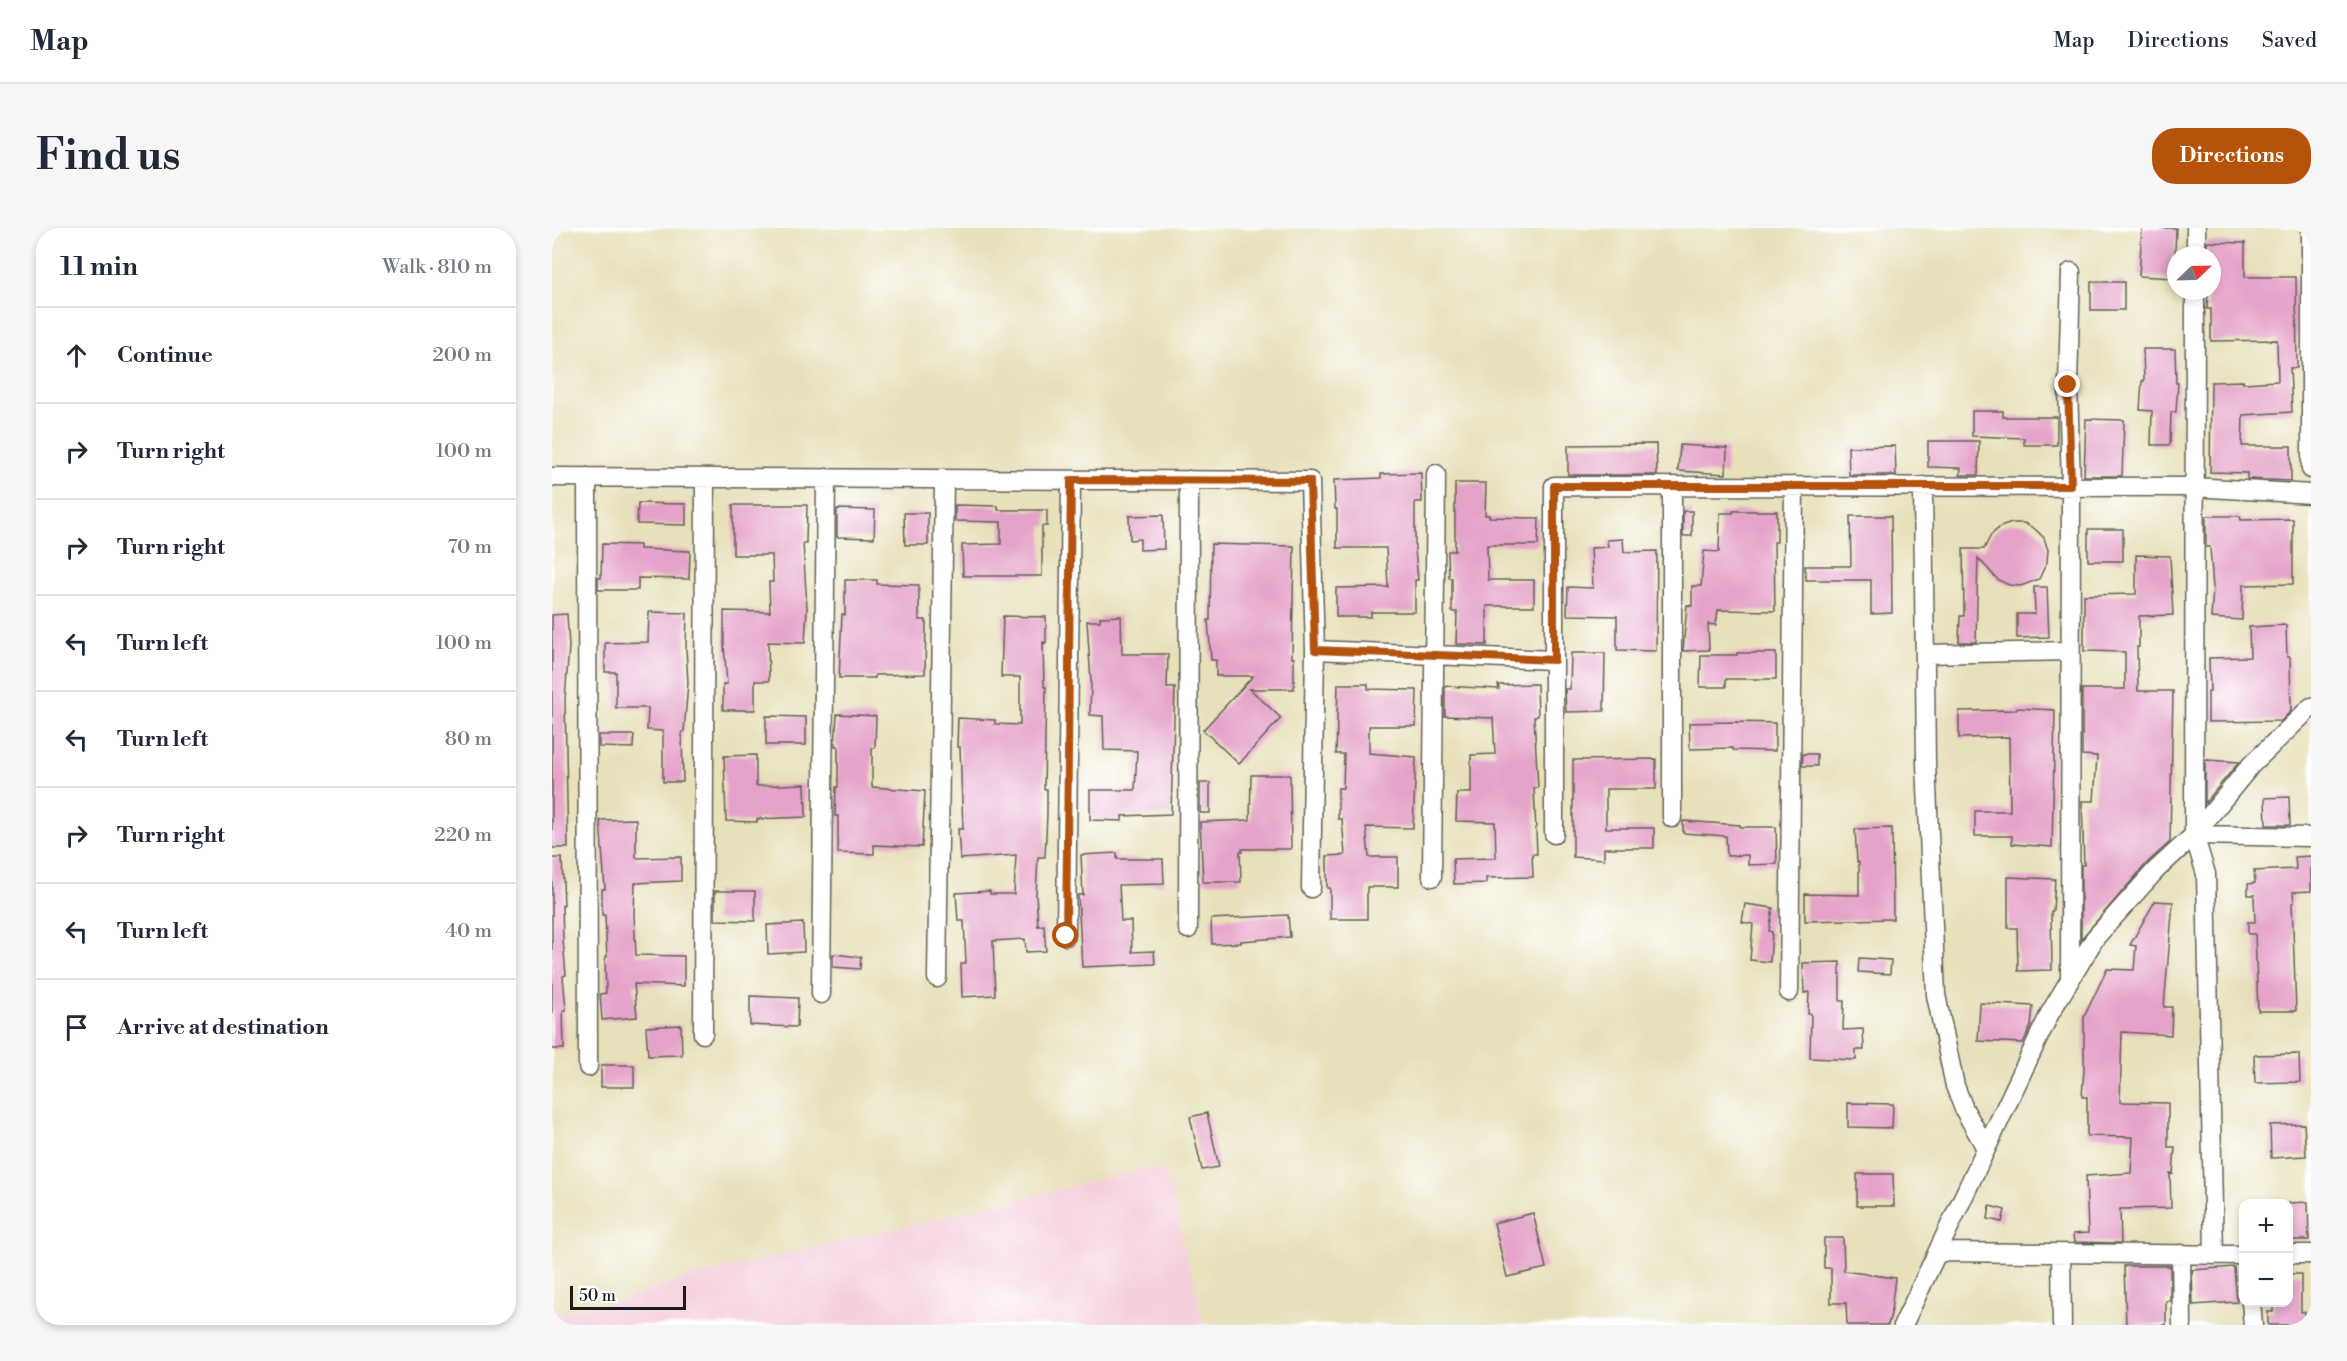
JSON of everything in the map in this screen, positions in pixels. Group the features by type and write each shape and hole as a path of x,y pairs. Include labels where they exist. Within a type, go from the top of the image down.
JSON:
{"street":[{"path":"2196,228 2196,246"},
{"path":"2311,228 2311,469"},
{"path":"2070,980 2071,486 2068,385 2071,272"},
{"path":"2195,300 2194,835 2206,874 2214,1255"},
{"path":"1432,878 1436,474"},
{"path":"552,477 1310,481 1315,650 1311,888"},
{"path":"587,477 588,1067"},
{"path":"703,1034 705,478"},
{"path":"821,994 826,478"},
{"path":"937,978 944,479"},
{"path":"1066,936 1071,480"},
{"path":"1188,929 1189,480"},
{"path":"1554,834 1554,486 2193,487 2311,494"},
{"path":"1672,486 1672,818"},
{"path":"1790,992 1794,486"},
{"path":"1923,486 1926,763 1936,995 1955,1086 1964,1109 1986,1148"},
{"path":"1315,650 1554,660"},
{"path":"1926,654 2070,651"},
{"path":"1903,1325 2050,1014 2096,938 2156,870 2194,835 2251,765 2311,707"},
{"path":"2194,835 2311,837"},
{"path":"1938,1252 2239,1255"},
{"path":"2061,1254 2062,1325"},
{"path":"2181,1254 2182,1325"},
{"path":"2293,1254 2311,1254"},
{"path":"2251,1307 2253,1325"}],"shaded area":[{"path":"1144,1169 1157,1169 1168,1178 1204,1325 552,1325 552,1313 616,1302 685,1278"}],"building":[{"path":"2142,228 2176,228 2175,246 2167,246 2167,278 2139,276"},
{"path":"2207,242 2245,243 2245,277 2296,277 2297,368 2290,368 2292,412 2243,415 2242,446 2291,446 2291,481 2247,479 2247,473 2210,472 2211,382 2278,381 2277,340 2211,341 2211,309 2207,309 2208,300 2221,300 2221,246 2207,246"},
{"path":"2091,282 2124,282 2124,310 2091,310"},
{"path":"2143,349 2175,349 2176,383 2178,383 2176,412 2171,412 2170,445 2151,445 2152,411 2140,410 2142,381 2144,381"},
{"path":"1972,411 2003,411 2003,417 2057,417 2057,445 2024,445 2024,438 1972,436"},
{"path":"2086,419 2124,420 2122,476 2084,476"},
{"path":"1928,441 1979,441 1978,475 1960,475 1961,468 1928,467"},
{"path":"1656,444 1657,475 1568,475 1568,445"},
{"path":"1680,445 1727,448 1726,474 1678,471"},
{"path":"1895,446 1896,475 1849,475 1848,447"},
{"path":"1421,473 1422,502 1415,502 1415,550 1418,580 1415,580 1415,612 1371,612 1371,617 1336,617 1336,588 1388,587 1386,548 1337,548 1334,480 1381,478 1381,474"},
{"path":"1455,483 1486,483 1485,515 1489,517 1539,518 1538,545 1487,545 1488,580 1534,580 1534,606 1487,606 1487,645 1456,644 1457,612 1452,612 1452,578 1449,578 1448,551 1455,551"},
{"path":"638,503 686,504 686,525 637,524"},
{"path":"733,505 807,505 806,543 803,543 807,608 805,643 768,642 769,681 755,681 755,710 723,710 723,684 727,684 724,611 770,612 769,582 773,582 772,555 733,555"},
{"path":"955,505 998,506 998,510 1047,510 1047,526 1042,526 1042,576 963,576 962,545 1001,544 1001,522 955,521"},
{"path":"837,509 875,510 874,538 837,537"},
{"path":"1683,511 1692,511 1692,536 1683,536"},
{"path":"1733,511 1777,511 1777,542 1774,542 1775,611 1718,610 1716,625 1708,624 1709,650 1683,651 1687,605 1692,606 1692,586 1701,586 1704,551 1719,552 1720,513 1733,513"},
{"path":"904,513 928,513 928,545 905,545"},
{"path":"1163,515 1164,549 1140,550 1140,539 1130,540 1129,516"},
{"path":"1850,516 1891,516 1892,613 1871,614 1871,580 1806,580 1805,566 1851,566"},
{"path":"2206,516 2240,516 2241,520 2293,519 2293,584 2243,585 2242,620 2211,618 2213,588 2210,547 2206,547"},
{"path":"2012,523 2024,523 2044,538 2048,550 2047,562 2039,579 2021,586 2009,585 1998,580 1978,558 1976,642 1959,642 1960,616 1964,616 1963,549 1984,549 1991,535 2000,527"},
{"path":"2088,529 2123,529 2123,561 2088,561"},
{"path":"1623,539 1624,552 1657,551 1656,651 1617,650 1617,616 1567,615 1568,587 1593,588 1591,548 1608,547 1607,540"},
{"path":"602,544 640,545 640,549 690,551 689,579 638,578 638,590 598,590 598,578 601,578"},
{"path":"1211,544 1294,546 1292,658 1294,658 1294,689 1250,689 1281,718 1239,764 1203,730 1253,676 1216,676 1216,660 1211,660 1208,620 1210,620"},
{"path":"2136,555 2170,556 2173,615 2139,616 2139,647 2137,647 2138,691 2173,691 2170,842 2148,862 2081,939 2081,865 2084,865 2082,801 2094,801 2097,756 2082,755 2082,689 2125,689 2125,652 2084,651 2084,595 2136,594"},
{"path":"845,580 877,580 877,584 919,585 919,620 926,620 925,674 839,678 842,614 845,615"},
{"path":"2034,587 2047,587 2049,637 2017,638 2017,614 2035,614"},
{"path":"649,612 687,613 688,683 684,732 682,732 683,782 663,782 663,731 647,730 648,708 616,708 616,672 605,672 605,643 648,642"},
{"path":"567,614 569,646 565,700 568,848 552,848 552,615"},
{"path":"1003,616 1046,617 1046,643 1043,642 1044,687 1046,687 1044,789 1047,789 1047,814 1045,857 1038,857 1036,894 1038,926 1044,925 1046,951 1026,952 1025,939 993,941 995,995 962,997 961,964 966,963 964,921 958,921 956,893 990,891 990,894 1014,894 1016,855 960,859 958,829 963,829 960,747 957,747 958,718 995,720 995,724 1020,725 1020,677 1001,677"},
{"path":"1121,616 1122,654 1168,654 1167,688 1175,688 1171,814 1122,816 1122,821 1090,820 1090,790 1135,790 1137,751 1104,750 1103,716 1090,715 1091,682 1087,621 1100,621 1100,617"},
{"path":"2286,625 2287,657 2290,657 2291,711 2281,721 2208,722 2209,658 2250,657 2249,627"},
{"path":"1571,653 1605,653 1604,711 1566,712 1565,689 1570,689"},
{"path":"1737,653 1776,653 1776,679 1726,679 1726,687 1700,687 1701,655 1737,655"},
{"path":"1338,684 1368,684 1368,689 1417,690 1416,726 1369,726 1369,753 1416,757 1413,828 1366,827 1369,857 1398,857 1398,887 1367,887 1367,919 1330,919 1327,856 1345,855 1342,819 1338,819 1338,788 1343,788 1344,754 1336,754"},
{"path":"1537,684 1538,716 1534,717 1538,788 1534,788 1537,854 1532,854 1533,877 1486,878 1486,883 1454,884 1453,859 1496,858 1495,822 1456,821 1457,793 1471,793 1471,755 1495,754 1493,718 1445,716 1445,686 1499,689 1498,685"},
{"path":"2016,708 2055,710 2052,847 2012,844 2012,836 1975,836 1975,811 2010,811 2009,737 1959,738 1959,711 2016,710"},
{"path":"837,714 876,716 875,748 872,748 872,787 925,791 922,847 874,845 874,854 838,853 838,816 835,816 836,787 838,787 838,746 835,746"},
{"path":"766,716 806,717 806,745 766,745"},
{"path":"1689,723 1775,723 1775,751 1733,750 1733,748 1690,749"},
{"path":"599,735 634,735 633,748 599,747"},
{"path":"1803,754 1817,754 1817,766 1802,766"},
{"path":"756,755 756,786 805,784 806,817 757,819 757,822 726,821 724,756"},
{"path":"1656,759 1656,789 1606,789 1606,828 1654,828 1654,848 1604,848 1604,859 1573,857 1573,760"},
{"path":"2205,760 2239,762 2205,803"},
{"path":"1251,775 1290,775 1291,849 1242,849 1240,852 1241,882 1203,882 1200,822 1250,820"},
{"path":"1200,783 1210,783 1210,813 1200,813"},
{"path":"2289,797 2290,825 2266,825 2265,798"},
{"path":"636,819 636,858 681,857 681,881 635,883 636,955 684,956 684,986 634,984 637,1017 602,1020 600,994 606,993 605,957 607,957 605,915 602,915 602,889 605,889 600,820"},
{"path":"1683,821 1740,825 1740,827 1776,827 1777,864 1748,865 1748,855 1727,856 1726,836 1683,833"},
{"path":"1892,828 1893,919 1805,921 1805,894 1859,895 1859,862 1857,862 1855,829"},
{"path":"1117,853 1117,859 1163,859 1164,884 1119,885 1121,921 1131,921 1132,952 1154,951 1155,964 1082,967 1078,895 1083,895 1081,855"},
{"path":"2311,856 2311,891 2293,892 2296,1011 2258,1011 2255,934 2248,934 2248,922 2255,922 2254,895 2248,895 2248,884 2255,883 2254,871 2296,869 2295,857"},
{"path":"552,858 562,858 563,940 566,975 563,976 566,1010 563,1011 564,1049 552,1049"},
{"path":"2008,877 2055,879 2053,911 2051,911 2052,970 2018,971 2017,928 2008,928"},
{"path":"715,891 755,891 755,921 715,920"},
{"path":"2155,901 2173,902 2164,1007 2172,1007 2171,1035 2122,1032 2120,1102 2168,1103 2168,1147 2175,1147 2173,1174 2170,1173 2171,1208 2120,1209 2121,1243 2074,1242 2073,1234 2088,1233 2086,1176 2131,1173 2133,1137 2087,1136 2087,1097 2082,1097 2084,1017 2107,969 2134,970 2136,946 2130,945"},
{"path":"1745,904 1773,908 1769,931 1772,932 1770,962 1750,960 1753,924 1742,922"},
{"path":"1288,915 1290,937 1212,944 1211,919"},
{"path":"803,923 804,952 768,954 767,925"},
{"path":"833,954 861,957 860,969 833,967"},
{"path":"1859,958 1891,960 1890,974 1858,972"},
{"path":"1840,962 1840,1001 1844,1001 1843,1030 1863,1029 1864,1050 1856,1050 1856,1060 1810,1058 1811,1014 1808,1014 1809,992 1804,993 1803,963"},
{"path":"750,996 798,998 797,1027 750,1025"},
{"path":"1980,1003 2033,1006 2031,1026 2023,1043 1978,1041"},
{"path":"681,1025 682,1055 648,1056 646,1027"},
{"path":"2299,1054 2300,1082 2255,1083 2254,1055"},
{"path":"601,1065 634,1065 634,1087 601,1087"},
{"path":"1848,1103 1893,1104 1892,1128 1848,1127"},
{"path":"1207,1113 1219,1167 1202,1170 1190,1117"},
{"path":"2304,1124 2306,1156 2271,1158 2270,1125"},
{"path":"1857,1174 1893,1174 1894,1206 1857,1206"},
{"path":"2308,1202 2309,1240 2293,1240 2293,1203"},
{"path":"1990,1206 2005,1210 2002,1222 1988,1219"},
{"path":"1533,1213 1546,1268 1507,1277 1494,1223"},
{"path":"1824,1238 1843,1238 1844,1271 1895,1278 1888,1325 1847,1325 1846,1303 1831,1303 1831,1268 1824,1268"},
{"path":"2124,1266 2170,1266 2170,1301 2166,1301 2166,1325 2126,1325"},
{"path":"2234,1267 2237,1302 2193,1305 2192,1270"},
{"path":"2293,1274 2301,1274 2301,1312 2305,1312 2305,1325 2268,1325 2268,1312 2273,1312 2273,1307 2293,1307"}],"route":[{"path":"1066,936 1071,480 1310,481 1315,650 1554,660 1554,486 2071,486 2068,385"}]}
